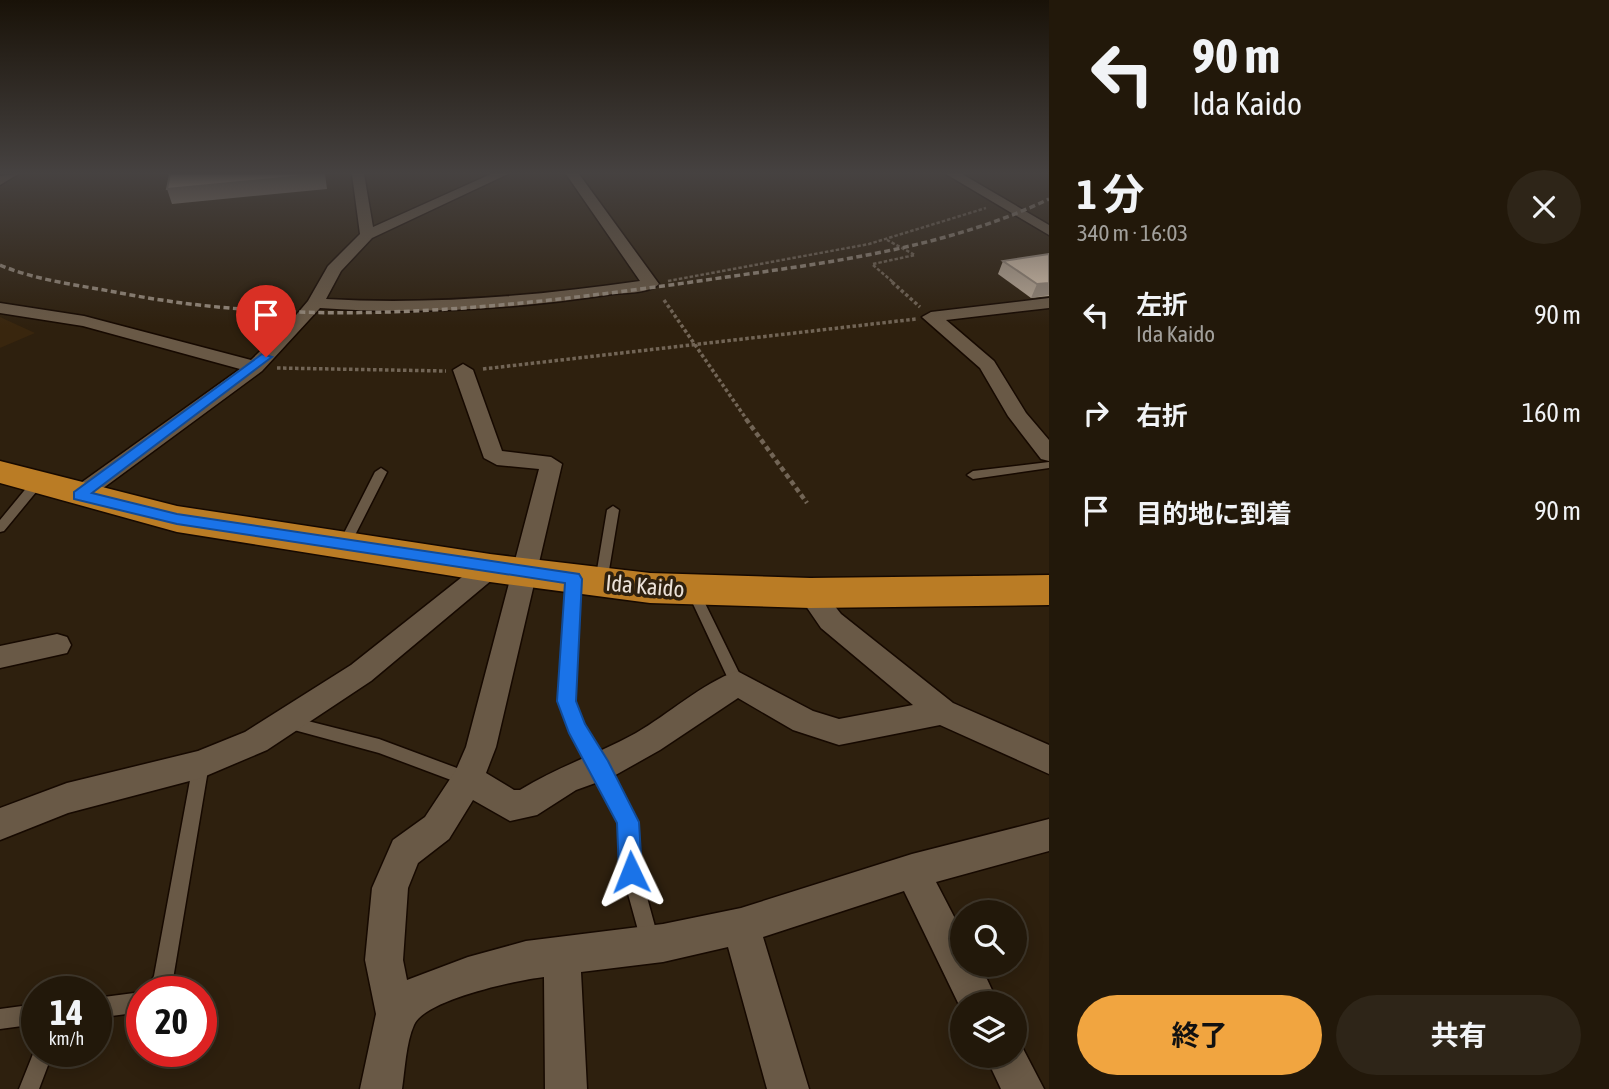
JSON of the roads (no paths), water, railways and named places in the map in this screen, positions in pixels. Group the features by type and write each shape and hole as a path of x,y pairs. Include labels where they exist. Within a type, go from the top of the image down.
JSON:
{"highway":[{"name":"Ida Kaido","path":"0,472 177,519 587,580 693,590 810,593 1049,590"}],"street":[{"path":"365,225 367,235"},
{"path":"79,495 255,367 298,325 315,303 334,269 367,235 390,225"},
{"path":"315,303 366,307 431,307 542,299 651,284 608,225"},
{"path":"1047,452 1018,416 987,365 930,317 1049,303"},
{"path":"0,308 84,321 255,367"},
{"path":"381,1089 396,1014 384,960 390,888 405,852 437,828 468,779 481,747 508,570 551,464 497,458 492,453 463,370"},
{"path":"0,824 66,798 201,764 256,741 361,673 508,570"},
{"path":"810,593 831,621 942,712 1049,760"},
{"path":"0,657 57,645"},
{"path":"468,779 510,806 524,804 566,779 601,767 649,741 737,683 804,721 839,732 942,712"},
{"path":"396,1014 412,998 468,976 526,960 651,944 741,926 912,872 1049,835"},
{"path":"912,872 973,991"},
{"path":"741,926 788,1089"},
{"path":"562,955 566,1089"},
{"path":"1012,1068 1023,1089"}],"lane":[{"path":"973,475 1047,452"},
{"path":"344,545 381,472"},
{"path":"0,528 37,483"},
{"path":"613,510 587,580 566,701 576,727 601,767 628,822 631,872 651,944"},
{"path":"693,590 737,683"},
{"path":"288,722 368,740 468,779"},
{"path":"164,976 201,764"},
{"path":"0,1019 21,1016"},
{"path":"29,1089 37,1067"}],"railway":[{"path":"0,265 56,282 189,304 263,311 410,311 558,299 706,280 881,252 924,243 984,225"}]}
